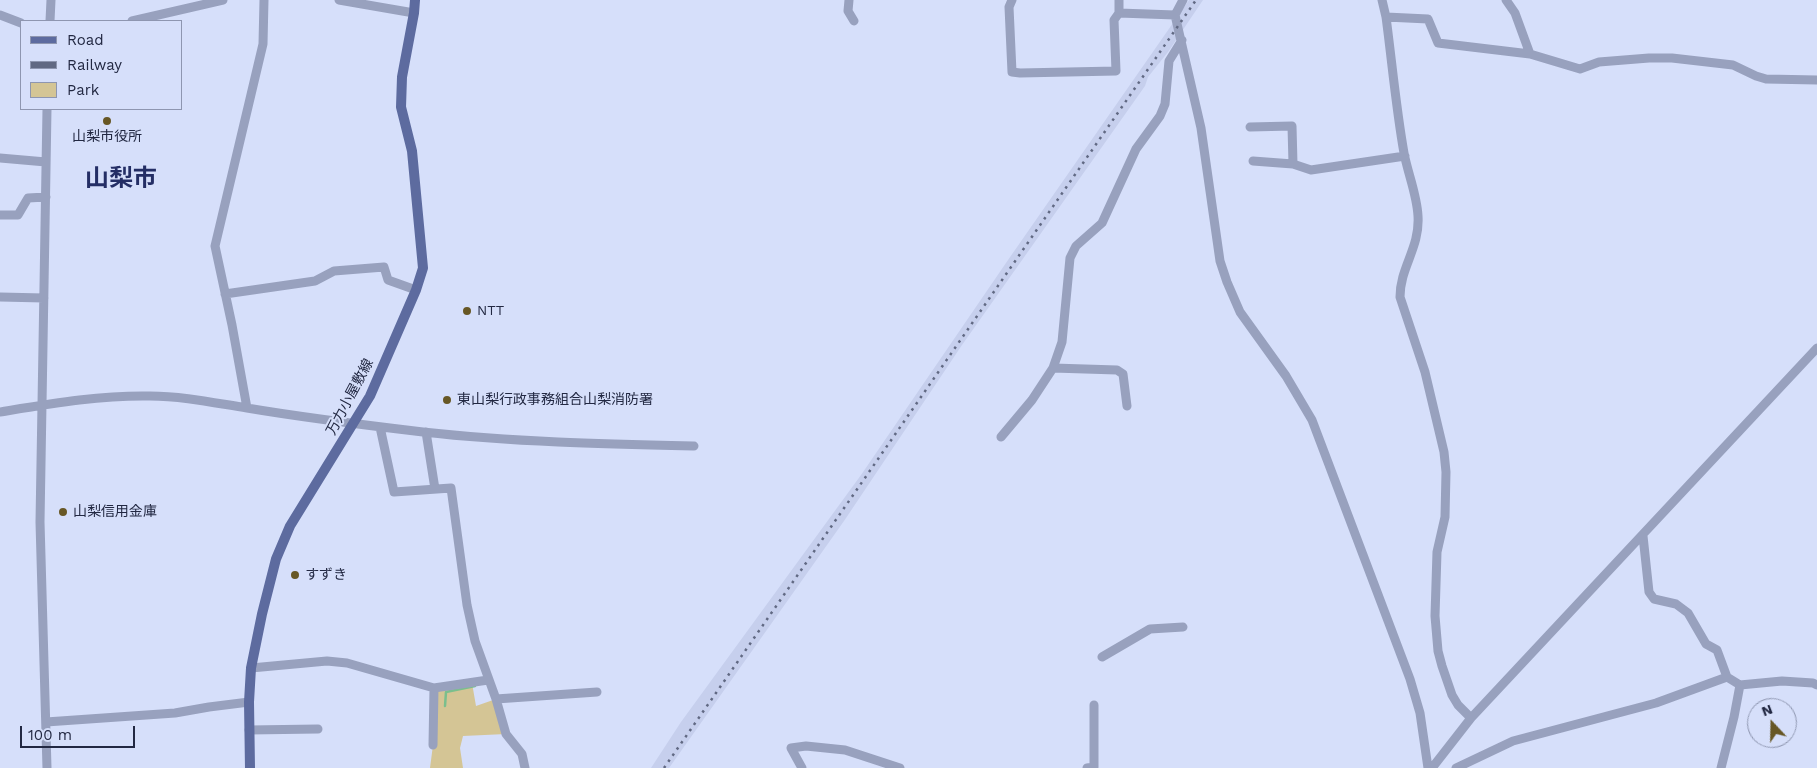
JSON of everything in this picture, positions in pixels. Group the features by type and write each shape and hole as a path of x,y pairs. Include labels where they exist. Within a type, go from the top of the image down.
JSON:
{"main road":[{"name":"万力小屋敷線","path":"250,768 251,668 276,559 290,526 370,396 416,290 423,268 412,151 401,107 402,77 414,13 414,0"}],"street":[{"path":"50,20 51,0"},
{"path":"136,20 223,0"},
{"path":"247,408 215,246 263,44 264,0"},
{"path":"339,0 414,13"},
{"path":"849,0 848,11 854,21"},
{"path":"1012,0 1009,7 1012,72 1020,74 1116,71 1114,20 1119,13 1118,0"},
{"path":"1183,0 1175,15 1201,128 1220,261 1240,312 1286,376 1312,420 1410,679 1420,713 1430,768"},
{"path":"1382,0 1405,156 1418,215 1415,248 1400,285 1400,297 1425,372 1444,452 1445,517 1437,552 1435,616 1438,651 1452,695 1458,705 1471,718"},
{"path":"1506,0 1515,13 1530,54"},
{"path":"1119,13 1175,15"},
{"path":"0,15 20,23"},
{"path":"1386,17 1428,19 1438,43 1530,54 1580,69 1599,62 1672,58 1733,64 1756,76 1766,78 1817,80"},
{"path":"1001,437 1032,400 1053,368 1062,342 1070,258 1076,246 1102,223 1136,149 1160,116 1165,104 1169,61 1182,40"},
{"path":"47,768 41,555 48,110"},
{"path":"1250,127 1292,126 1293,164"},
{"path":"1254,161 1293,164 1311,170 1405,156"},
{"path":"0,158 46,162"},
{"path":"0,215 18,215 28,198 46,197"},
{"path":"225,294 315,281 334,271 384,267 388,280 416,290"},
{"path":"0,297 44,298"},
{"path":"1430,768 1471,718 1817,348"},
{"path":"1053,368 1117,370 1123,374 1128,406"},
{"path":"0,412 113,396 151,396 194,399 353,424 426,432 581,444 694,446"},
{"path":"380,427 394,492 451,488 467,605 475,641 496,699 506,734 522,754 525,768"},
{"path":"426,432 435,489"},
{"path":"1643,536 1649,592 1654,600 1676,604 1688,614 1706,644 1718,650 1727,676 1740,685 1782,681 1813,683 1817,686"},
{"path":"1102,657 1150,629 1183,627"},
{"path":"251,668 327,661 347,663 434,688 488,680"},
{"path":"1456,768 1513,742 1656,703 1727,676"},
{"path":"1721,768 1740,685"},
{"path":"433,745 434,688"},
{"path":"496,699 596,692"},
{"path":"46,722 175,714 208,707 250,702"},
{"path":"1087,768 1094,767 1094,705"},
{"path":"249,730 318,729"},
{"path":"802,768 791,748 806,746 845,750 900,768"}],"shaded area":[{"path":"1189,0 1203,0 1168,52 1148,77 1145,86 962,345 844,521 669,768 651,768 681,722 861,475"}],"green space":[{"path":"472,683 476,706 496,699 506,734 463,736 460,748 463,768 430,768 433,745 434,688"}],"waterway":[{"path":"445,706 446,692 475,686"}],"railway":[{"path":"664,768 1196,0"}],"place":[{"name":"山梨市役所","path":"107,121"},
{"name":"NTT","path":"467,311"},
{"name":"東山梨行政事務組合山梨消防署","path":"447,400"},
{"name":"山梨信用金庫","path":"63,512"},
{"name":"すずき","path":"295,575"}],"district":[{"name":"山梨市","path":"121,179"}]}
